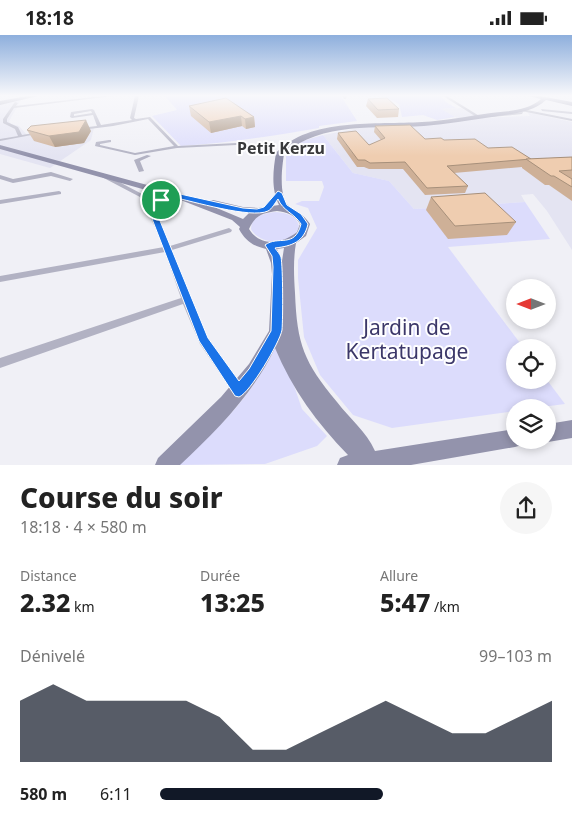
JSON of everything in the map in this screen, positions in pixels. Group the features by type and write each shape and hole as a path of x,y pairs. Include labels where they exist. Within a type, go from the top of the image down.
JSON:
{"main road":[{"path":"2,148 181,197 236,218 244,225 249,238 269,245 291,242 302,234 304,224 299,215 287,209 278,193 280,153 296,140 320,133 366,126 420,124 481,116"},
{"path":"244,225 249,217 262,210 278,193"},
{"path":"181,197 243,210 287,209"},
{"path":"291,242 288,255 288,274 289,316 293,345 309,379 364,448 369,462"},
{"path":"269,245 276,256 277,267 276,331 292,367 321,412 352,447 369,462"},
{"path":"165,465 208,424 254,373 276,331"},
{"path":"556,432 572,429"},
{"path":"347,465 506,439"}],"street":[{"path":"7,116 5,123 17,128 20,136"},
{"path":"94,116 100,127"},
{"path":"132,116 135,120"},
{"path":"544,116 572,121"},
{"path":"71,130 149,119 177,147"},
{"path":"2,140 42,133"},
{"path":"109,141 98,143 97,145 136,154 177,147 236,144 280,153"},
{"path":"141,171 137,159 177,147"},
{"path":"0,177 12,181 50,174 70,179"},
{"path":"102,175 142,195 146,200 168,249 186,300 204,341 239,391"},
{"path":"0,203 59,193"},
{"path":"152,211 159,201 171,194"},
{"path":"146,200 159,201"},
{"path":"0,279 168,249 230,231"},
{"path":"0,363 186,300"}],"shaded area":[{"path":"0,116 12,116 9,121 11,124 19,126 27,135 94,128 91,140 50,168 0,154"},
{"path":"453,116 476,116 479,118 545,116 572,122 572,250 547,211 533,194 521,195 525,202 414,209 389,181 353,173 323,135 360,128 461,120"}],"green space":[{"path":"152,116 354,116 357,121 250,139 181,146"},
{"path":"426,116 455,117 437,120"},
{"name":"Jardin de Kertatupage","path":"323,135 353,173 389,181 414,209 525,202 550,239 448,247 506,324 506,329 510,329 517,339 506,339 506,389 554,389 565,404 556,405 556,399 506,399 506,412 392,428 353,415 320,375 304,337 298,260 317,228 308,208 295,204 302,201 319,201 324,187 322,181 286,181 286,152 303,141"},
{"path":"276,212 287,214 296,219 299,226 296,233 284,240 276,241 262,239 255,235 251,229 253,221 263,214"},
{"path":"274,342 289,371 302,409 327,436 317,446 265,464 176,465 220,425 247,394 258,378"}],"building":[{"path":"202,116 241,116 209,122"},
{"path":"241,116 254,117 245,119"},
{"path":"86,120 79,132 49,136 27,130 31,126"},
{"path":"410,125 425,139 475,139 488,148 512,147 531,159 447,166 468,186 427,188 405,162 370,163 365,160 358,160 338,133 356,131 369,145 385,138 375,126"},
{"path":"572,157 572,170 559,171 572,179 572,187 551,176 526,159"},
{"path":"485,193 516,222 455,226 431,197"}],"district":[{"name":"Petit Kerzu","path":"281,148"}],"route":[{"path":"278,193 284,207 299,215 302,219 304,229 298,238 284,244 269,245 276,256 277,267 276,331 254,373 239,391 204,341 186,300 152,211 161,200 171,194 243,210 258,211 267,209 274,202 278,193"}]}
